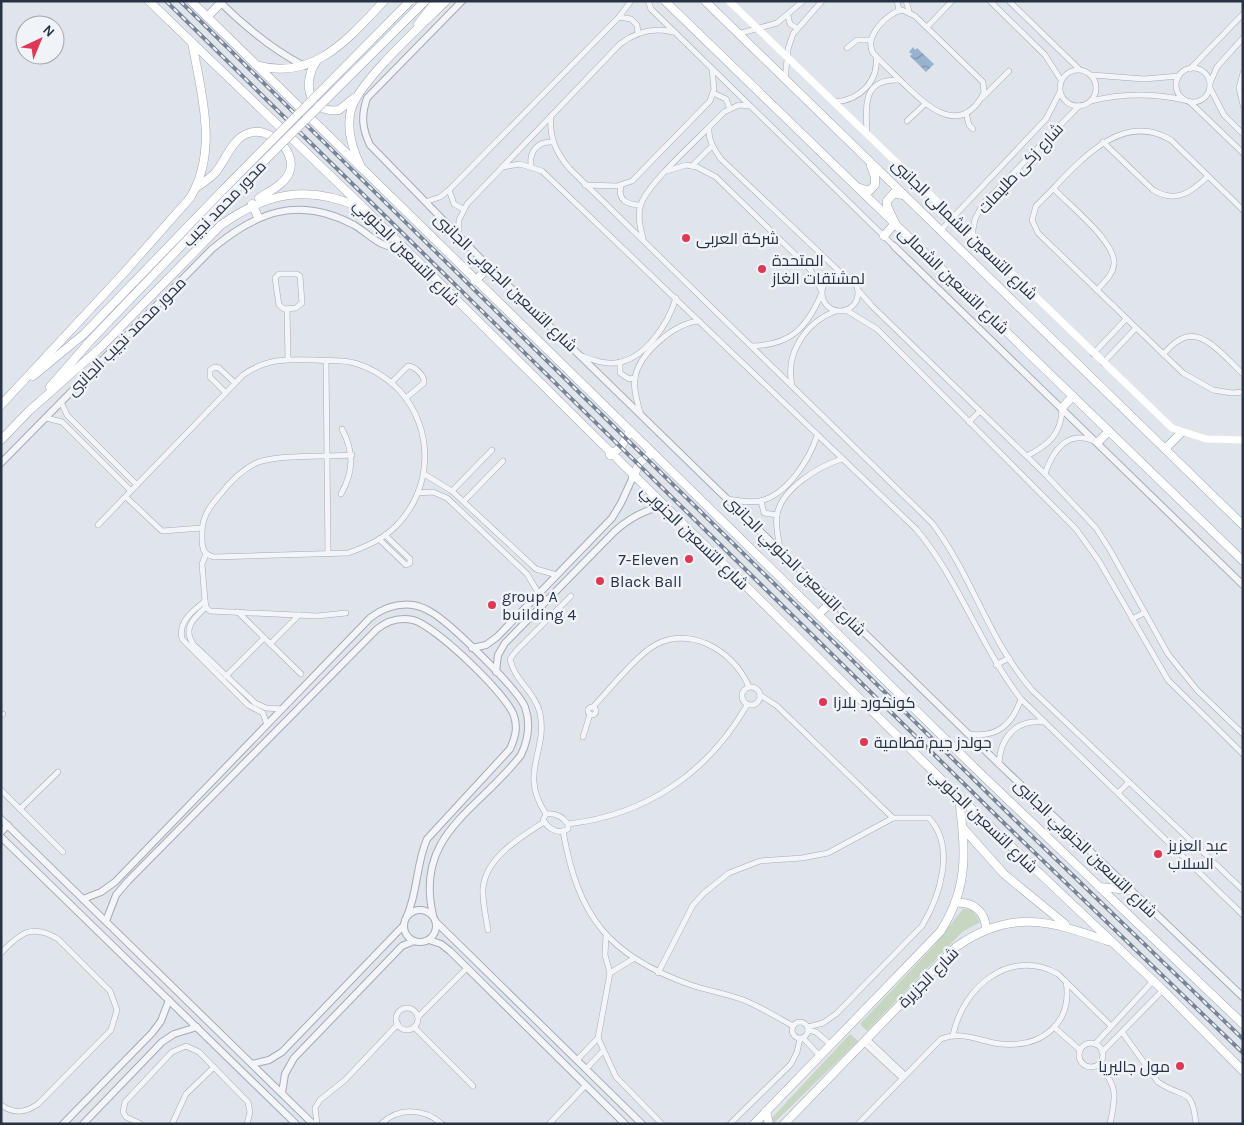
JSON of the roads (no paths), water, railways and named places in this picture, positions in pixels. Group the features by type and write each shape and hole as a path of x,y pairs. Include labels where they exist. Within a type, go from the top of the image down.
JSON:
{"main road":[{"name":"شارع التسعين الجنوبي","path":"149,1 365,209 610,455 959,797 1163,990 1243,1071"},
{"name":"شارع التسعين الجنوبي","path":"191,1 253,64 818,615 1243,1024"},
{"path":"253,64 280,69 304,66 316,62 332,52 384,1"},
{"path":"376,10 392,1"},
{"name":"محور محمد نجيب","path":"14,392 84,334 410,1"},
{"name":"محور محمد نجيب","path":"1,440 91,340 228,197 425,1"},
{"path":"316,62 310,70 308,85 312,98 324,109 339,110 356,97 406,40 436,1"},
{"path":"406,40 446,1"},
{"name":"شارع التسعين الشمالى","path":"665,1 1243,560"},
{"name":"شارع التسعين الشمالى","path":"705,1 1243,525"},
{"name":"شارع التسعين الشمالى الجانبى","path":"729,1 1093,354 1172,428 1206,439 1243,440"},
{"path":"207,17 220,2"},
{"name":"محور محمد نجيب","path":"1,405 122,275 190,198 197,187 205,154 206,130 192,42"},
{"path":"356,97 349,121 349,133 362,169"},
{"path":"197,187 216,171 234,143 242,136 250,132 268,133 285,148 290,158 291,170 282,182 252,204 258,217"},
{"path":"856,186 869,191 875,185 876,177 868,160"},
{"path":"884,236 895,223 887,206 887,201 894,192 905,196"},
{"name":"محور محمد نجيب","path":"28,411 100,348 221,225 252,204 268,198 295,194 313,194 347,202 365,209"},
{"path":"475,281 489,267"},
{"path":"1062,408 1074,396"},
{"path":"610,455 621,447 630,431"},
{"path":"1098,442 1109,431"},
{"path":"1165,449 1181,432"},
{"path":"633,477 640,462 652,453"},
{"path":"818,615 832,601"},
{"name":"شارع الجزيرة","path":"754,1124 940,932 956,903 963,874 963,828 959,797"},
{"path":"963,828 1004,874 1035,902 1068,927"},
{"path":"1099,887 1129,890"},
{"path":"956,903 968,903 976,907 984,917 986,930"},
{"name":"شارع الجزيرة","path":"784,1124 956,947 986,930 1027,921 1068,927 1112,942"},
{"path":"766,1111 769,1124"}],"street":[{"name":"شارع التسعين الجنوبي الجانبى","path":"462,1 367,98 363,110 362,123 370,145 489,267 1129,890 1243,997"},
{"path":"425,202 440,197 449,190 619,17 631,1"},
{"path":"648,1 651,9 749,106 1098,442 1243,585"},
{"path":"738,34 771,25 788,16 803,1"},
{"path":"785,80 790,42 797,28 822,1"},
{"path":"897,1 899,10"},
{"path":"906,1 909,11 983,82 984,87 981,97"},
{"path":"927,27 952,1"},
{"path":"990,1 1046,55 1061,80 1060,92 1065,101 1079,106 1091,101 1128,94 1148,94 1187,101 1203,100 1217,67 1243,38"},
{"path":"1009,1 1079,69 1092,75 1127,79 1179,76 1190,69 1243,14"},
{"path":"220,2 272,48 304,66"},
{"path":"909,11 899,10 893,13 870,40 871,49 925,104 945,115 966,113 1009,71"},
{"path":"788,16 790,24 797,28"},
{"path":"619,17 628,17 634,22 638,33"},
{"path":"458,236 459,220 464,209 620,44 638,33 656,30 675,33"},
{"path":"847,48 857,40 870,40"},
{"path":"867,134 867,91 874,76 876,56"},
{"path":"585,185 622,186 632,181 708,104 713,93 712,69"},
{"path":"1061,80 1070,71 1079,69"},
{"path":"1190,69 1204,72 1224,115 1243,134"},
{"path":"1243,73 1238,88 1243,105"},
{"path":"1091,101 1096,90 1092,75"},
{"path":"874,76 880,82"},
{"path":"1179,76 1177,89 1187,101 1243,153"},
{"path":"835,102 855,98 880,82 900,80"},
{"name":"شارع زكى طليمات","path":"940,230 1046,119 1060,92"},
{"path":"713,93 726,99 730,109"},
{"path":"907,121 925,104"},
{"path":"644,241 640,230 640,205 652,186 730,109 739,105 749,106"},
{"name":"شارع زكى طليمات","path":"972,236 975,219 983,204 1079,106"},
{"path":"966,113 969,125 973,129"},
{"path":"551,116 553,142 560,157 585,185 932,523 953,552 1008,658 1032,690 1243,890"},
{"path":"709,128 708,135 712,146 721,159 842,274 852,279 858,290 872,306 1045,474 1104,539 1144,613 1177,667 1241,731"},
{"path":"1243,210 1176,144 1158,133 1129,132 1103,142 1054,189 1034,210 1033,225 1038,233 1183,373 1205,387 1222,392 1243,392"},
{"path":"532,166 531,158 536,148 542,143 553,142"},
{"path":"1103,142 1153,190 1163,195 1176,197 1188,194 1208,176"},
{"path":"692,166 712,146"},
{"path":"502,167 514,164 532,166 542,171 923,538 936,556 996,665 1021,699 1243,915"},
{"path":"667,171 678,166 692,166 707,171 716,177 810,269 826,305 836,311"},
{"path":"622,186 620,194 624,201 632,205 640,205"},
{"path":"1054,189 1111,250 1113,257 1112,271 1097,290"},
{"path":"449,190 454,204 464,209"},
{"path":"258,217 285,210 306,210 331,216 354,225 384,246 401,247"},
{"name":"محور محمد نجيب الجانبى","path":"1,463 212,249 232,232 258,217"},
{"path":"279,274 297,274 301,278 302,303 296,308 287,309 279,305 274,278 279,274"},
{"path":"752,346 775,344 795,334 809,318 828,278 842,274"},
{"path":"792,385 790,361 796,346 815,324 836,311 846,310 854,304 858,290"},
{"path":"582,356 600,362 620,362 640,352 662,329 672,313 676,298"},
{"path":"287,309 288,359"},
{"path":"846,310 877,329 1084,539 1168,680 1243,754"},
{"path":"1093,354 1126,318"},
{"path":"640,412 634,378 641,362 670,332 682,325 699,321"},
{"path":"1103,363 1136,328"},
{"path":"1163,354 1178,340 1196,337 1212,345 1243,374"},
{"path":"98,525 235,383 253,368 276,360 350,362 376,372 391,383 406,398 415,412 425,442 424,474 418,493 404,517 385,535 348,552 214,557 206,554 202,547 202,528 207,513 223,490 257,463 270,460 352,455"},
{"path":"326,361 328,554"},
{"path":"620,362 620,373 629,379 634,378"},
{"path":"391,383 408,366 414,367 423,377 424,383 406,398"},
{"path":"226,393 210,377 210,370 212,368 219,368 235,383"},
{"path":"1,397 14,392"},
{"path":"62,402 64,411 137,485"},
{"path":"1027,456 1055,437 1061,423 1062,408"},
{"path":"969,422 980,411"},
{"path":"46,418 57,419 72,431 131,491"},
{"path":"72,431 78,426"},
{"path":"342,428 352,455 351,468 342,494"},
{"path":"729,499 750,502 761,501 780,490 809,458 817,436"},
{"path":"1045,474 1052,454 1064,442 1081,438 1098,442"},
{"path":"452,490 492,450"},
{"path":"102,461 108,455"},
{"path":"780,550 777,515 782,503 808,475 825,464 842,459"},
{"path":"464,501 503,461"},
{"path":"424,474 452,490 536,569 557,575"},
{"path":"472,648 486,645 497,637 612,518 622,503 633,477"},
{"path":"418,493 441,495 477,526 529,576 546,602"},
{"path":"126,497 162,531 202,528"},
{"path":"761,501 764,513 777,515"},
{"path":"496,672 498,656 505,643 620,526 645,510 663,506"},
{"path":"477,526 483,520"},
{"path":"378,539 406,564 410,563 410,559 385,535"},
{"path":"206,554 202,561 206,604 210,611 332,616 346,613"},
{"path":"529,576 536,569"},
{"path":"488,930 483,895 487,874 495,861 515,842 544,822 546,814 540,805 533,784 534,761 541,737 540,712 535,700 515,673 510,659 571,596"},
{"path":"206,604 191,622 188,632 189,639 204,659 248,705 262,709 282,709"},
{"path":"83,899 101,892 115,882 370,618 391,606 402,605 423,608 439,617 472,648 520,698 528,716 528,736 525,746 515,763 447,832 440,842 430,874 429,895 435,934 429,940 422,943 414,942 402,946 294,1058 285,1074 282,1093"},
{"path":"238,612 301,674"},
{"path":"1132,619 1144,613"},
{"path":"270,644 299,615"},
{"path":"106,921 112,903 122,888 384,623 412,619 430,627 444,640 504,700 514,715 516,732 514,741 504,756 438,825 428,839 421,856 413,901 404,925 282,1052 269,1060 252,1064"},
{"path":"444,640 453,630"},
{"path":"226,676 264,638"},
{"path":"583,737 590,714 595,712 593,707 648,649 669,640 695,640 722,652 739,668 748,687"},
{"path":"996,665 1008,658"},
{"path":"204,659 262,709 267,725"},
{"path":"306,684 314,692"},
{"path":"748,687 756,689 760,695 777,706 893,818"},
{"path":"747,705 742,697 743,691 748,687"},
{"path":"504,700 514,690"},
{"path":"568,824 621,813 654,799 678,784 696,770 716,750 747,705 756,704 760,695"},
{"path":"969,734 980,736 997,732 1011,721 1021,699"},
{"path":"999,764 1001,747 1014,728 1028,722 1043,722"},
{"path":"20,809 58,772"},
{"path":"1118,794 1129,782"},
{"path":"1,790 63,852"},
{"path":"546,814 558,815 568,824"},
{"path":"658,973 693,906 704,893 730,873 760,861 802,858 828,852 893,818 929,818 937,827 942,844 942,879 931,911 922,926 836,1014 808,1028 801,1038 797,1052 790,1064 730,1124"},
{"path":"1,819 315,1124"},
{"path":"544,822 552,829 563,831 568,828 568,824"},
{"path":"1,832 8,825"},
{"path":"563,831 568,860 578,888 606,936 633,959 658,973 745,1001 793,1026"},
{"path":"1,837 296,1124"},
{"path":"407,916 417,910 428,912 642,1124"},
{"path":"404,925 406,935 414,942"},
{"path":"1,953 16,937 26,932 38,931 48,933 58,939 110,991 117,1010 111,1030 38,1104 24,1112 16,1112 1,1105"},
{"path":"606,936 605,955 610,973 598,1038 602,1052 622,1085 662,1124"},
{"path":"429,940 446,947 625,1124"},
{"path":"610,973 633,959"},
{"path":"953,1035 960,1011 974,990 994,975 1011,968 1030,965 1050,969 1066,981 1111,1026"},
{"path":"414,1027 418,1017 467,968"},
{"path":"860,1123 936,1042 953,1035 1010,1044 1031,1041 1055,1028 1065,1011 1068,996 1066,981"},
{"path":"1094,1044 1153,981"},
{"path":"1055,1028 1080,1050 1080,1058 1084,1064 1091,1067 1099,1064 1102,1059 1102,1052 1163,990"},
{"path":"63,1124 152,1033 161,1021 169,1000"},
{"path":"414,1027 404,1029 398,1024 397,1015 403,1009 412,1009 418,1017"},
{"path":"1124,1012 1133,1021"},
{"path":"793,1026 800,1022 816,1032 830,1045"},
{"path":"315,1124 315,1108 320,1100 345,1080 398,1024"},
{"path":"793,1026 792,1032 820,1056"},
{"path":"83,1124 162,1042 174,1034 197,1027"},
{"path":"414,1027 473,1086"},
{"path":"1122,1032 1158,1082 1166,1088 1188,1095 1192,1100 1196,1124"},
{"path":"577,1060 598,1038"},
{"path":"865,1040 903,1077"},
{"path":"223,1053 232,1044"},
{"path":"1080,1050 1088,1044 1094,1044 1102,1052"},
{"path":"141,1124 126,1118 123,1112 125,1102 178,1047 193,1048 248,1102 250,1112 247,1124"},
{"path":"586,1069 602,1052"},
{"path":"1099,1064 1108,1075 1114,1089 1110,1124"},
{"path":"172,1124 186,1094 214,1067"},
{"path":"549,1124 586,1085"},
{"path":"381,1124 395,1114 410,1111 424,1113 442,1124"}],"water":[{"path":"913,47 915,50 917,48 934,64 926,72 910,56 912,54 909,52"}],"railway":[{"path":"166,1 1007,826 1243,1053"},
{"path":"180,1 1009,814 1243,1039"}],"place":[{"name":"شركة العربى","path":"686,238"},
{"name":"المتحدة لمشتقات الغاز","path":"762,269"},
{"name":"7-Eleven","path":"689,559"},
{"name":"Black Ball","path":"600,581"},
{"name":"group A building 4","path":"492,605"},
{"name":"كونكورد بلازا","path":"823,702"},
{"name":"جولدز جيم قطامية","path":"864,742"},
{"name":"عبد العزيز السلاب","path":"1158,854"},
{"name":"مول جاليريا","path":"1180,1066"}]}
